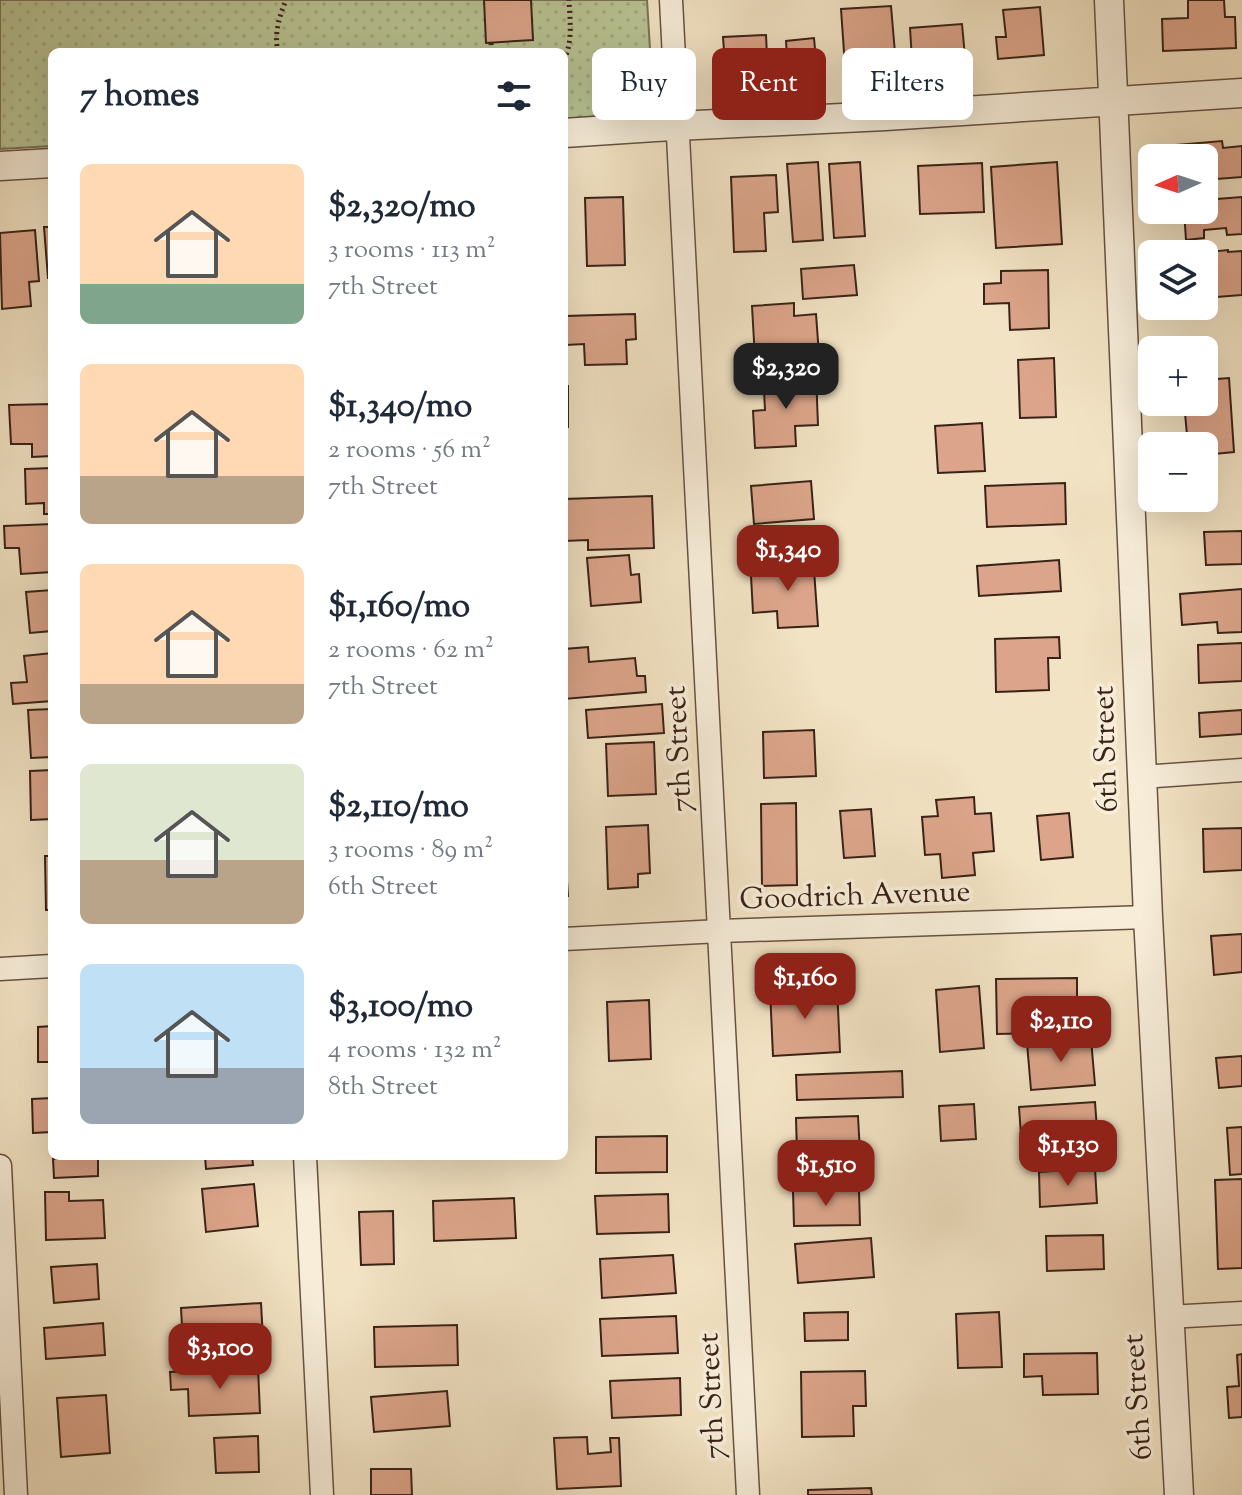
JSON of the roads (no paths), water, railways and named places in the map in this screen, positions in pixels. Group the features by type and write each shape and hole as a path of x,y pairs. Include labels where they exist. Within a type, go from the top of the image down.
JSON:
{"street":[{"name":"7th Street","path":"671,0 748,1495"},
{"name":"6th Street","path":"1109,0 1148,917 1179,1495"},
{"path":"568,133 1242,93"},
{"path":"0,166 48,163"},
{"path":"1142,777 1242,770"},
{"name":"Goodrich Avenue","path":"568,939 1148,917"},
{"path":"0,969 48,966"},
{"path":"305,1160 322,1495"},
{"path":"0,1166 16,1495"},
{"path":"1168,1317 1242,1313"}]}
